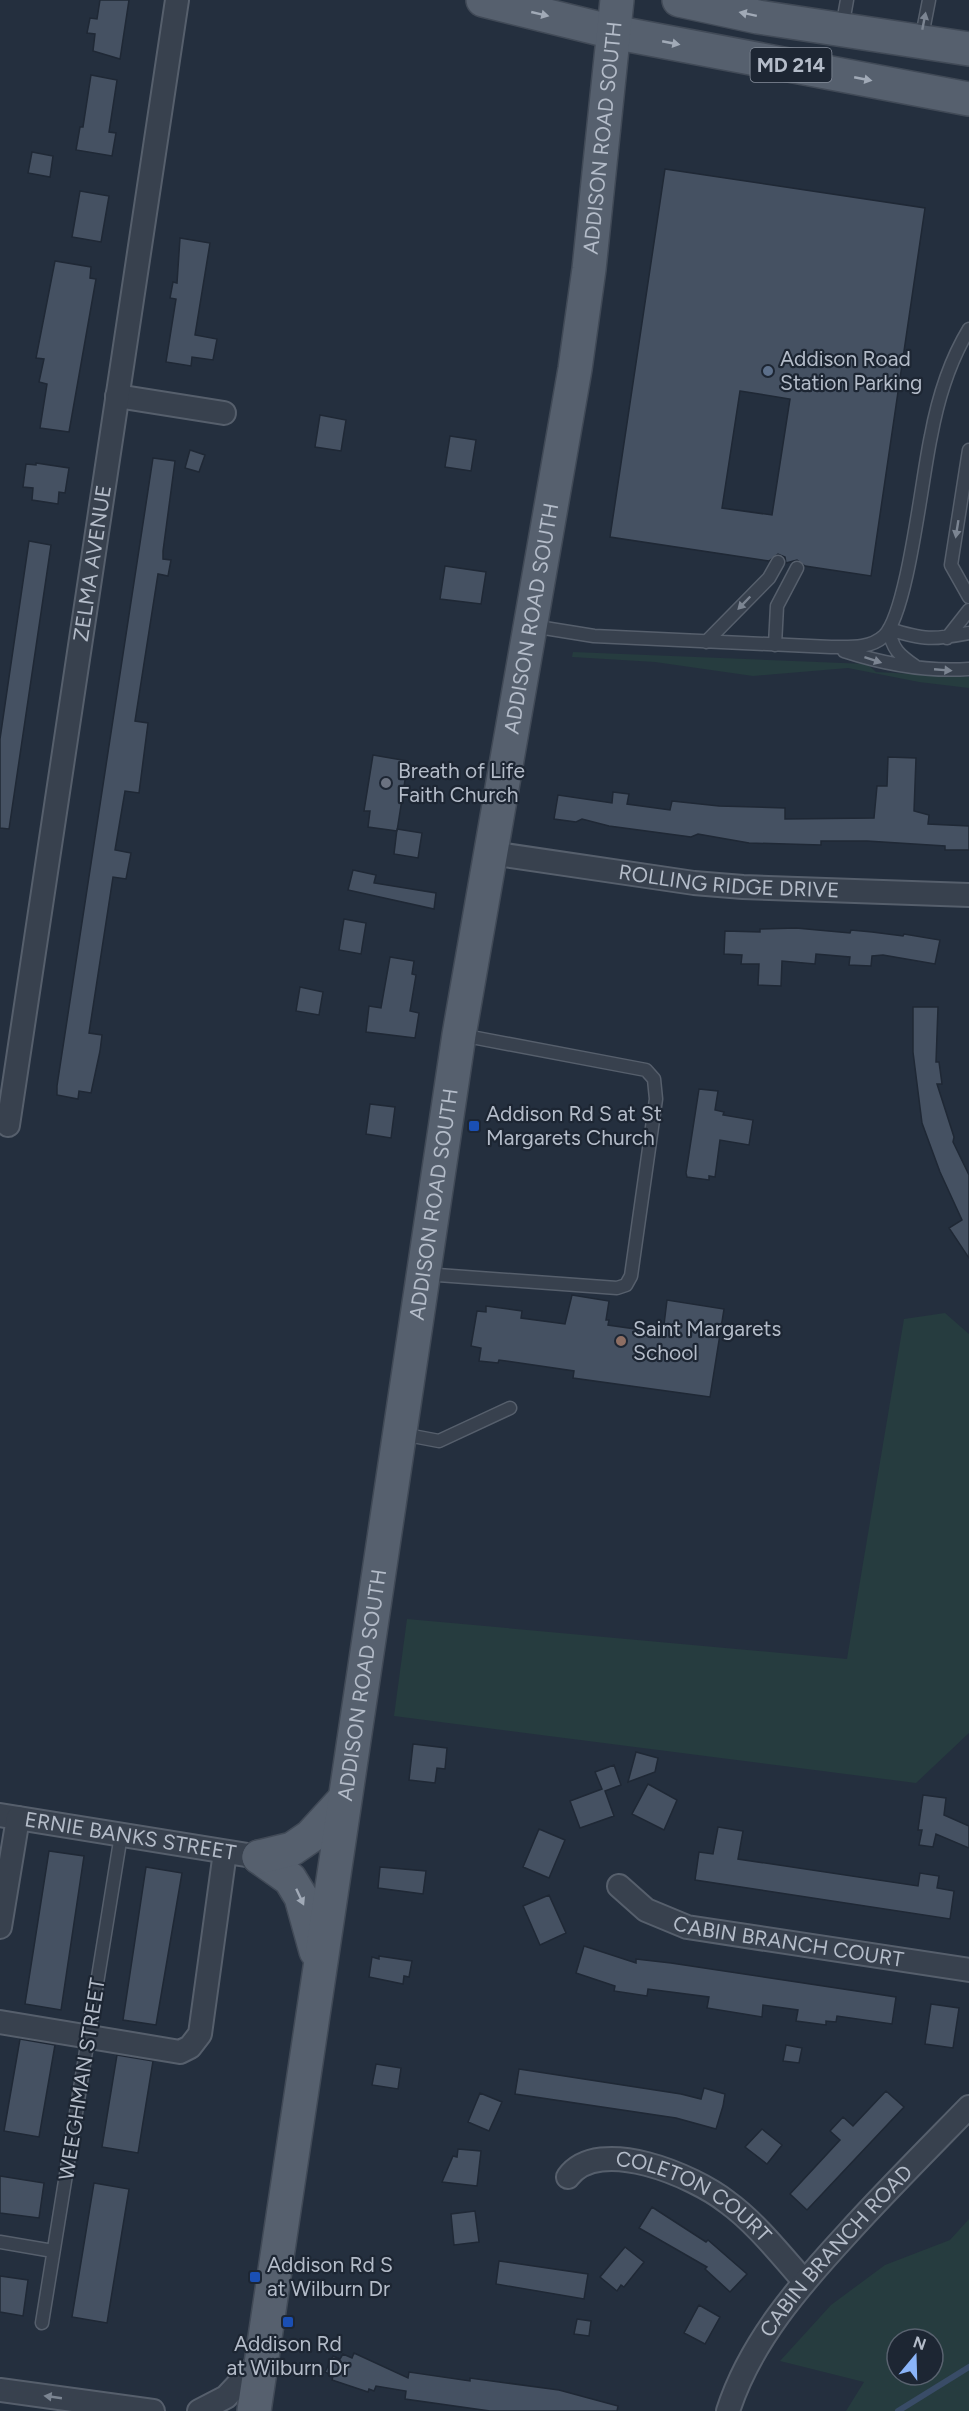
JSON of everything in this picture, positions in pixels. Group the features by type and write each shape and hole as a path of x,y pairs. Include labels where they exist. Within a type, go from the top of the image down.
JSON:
{"main road":[{"name":"MD 214","path":"483,0 613,32 969,99"},
{"name":"ADDISON ROAD SOUTH","path":"254,2411 343,1801 459,1035 532,626 583,313 617,0"},
{"name":"MD 214","path":"679,0 782,15 844,15 920,42 969,49"},
{"path":"259,1857 292,1849 310,1836 343,1801"},
{"path":"259,1857 290,1879 301,1897 320,1966"}],"street":[{"name":"ZELMA AVENUE","path":"8,1125 177,0"},
{"path":"117,396 224,413"},
{"name":"ROLLING RIDGE DRIVE","path":"491,853 694,883 743,887 969,895"},
{"path":"0,1927 9,1817"},
{"name":"ERNIE BANKS STREET","path":"9,1817 259,1857"},
{"path":"0,2022 180,2052 190,2047 200,2034 225,1852"},
{"name":"CABIN BRANCH COURT","path":"619,1886 646,1910 687,1927 969,1970"},
{"name":"CABIN BRANCH ROAD","path":"728,2411 770,2327 804,2281 969,2107"},
{"name":"COLETON COURT","path":"568,2176 583,2162 604,2158 641,2164 685,2178 716,2194 736,2209 804,2281"},
{"path":"199,2411 226,2397 261,2360"},
{"path":"0,2390 153,2411"}],"lane":[{"path":"920,42 928,0"},
{"path":"532,626 594,636 831,647 860,647 882,638 889,629 902,595 940,399 954,356 969,329"},
{"path":"969,450 951,565 969,597"},
{"path":"706,642 769,578 778,562"},
{"path":"775,645 777,606 797,568"},
{"path":"947,638 969,610"},
{"path":"889,629 921,639 947,638 969,633"},
{"path":"889,629 892,645 900,656 916,667"},
{"path":"831,647 884,664 969,669"},
{"path":"422,1274 617,1288 626,1285 631,1276 656,1099 654,1079 646,1070 638,1067 459,1035"},
{"path":"398,1433 439,1441 510,1408"},
{"name":"WEEGHMAN STREET","path":"42,2323 121,1835"},
{"path":"0,2242 53,2251"}],"green space":[{"path":"573,652 867,664 876,672 969,677 969,688 919,682 848,668 753,676 655,662 572,657"},
{"path":"945,1313 969,1334 969,1733 916,1783 394,1716 407,1619 847,1659 904,1319"},
{"path":"969,2219 969,2411 846,2411 864,2382 780,2361 831,2305 885,2265 950,2240"}],"building":[{"path":"100,0 129,0 120,59 93,51 95,34 87,33 90,18 97,19"},
{"path":"91,75 117,80 109,132 116,133 112,156 76,150 80,127 83,127"},
{"path":"32,152 53,156 50,177 28,173"},
{"name":"Addison Road Station Parking","path":"665,169 925,208 871,576 805,566 797,560 786,563 785,557 778,554 769,561 610,537","holes":["740,391 790,399 772,515 722,508"]},
{"path":"80,191 109,196 101,242 72,237"},
{"path":"180,238 210,243 195,335 217,339 213,360 192,357 191,366 166,362 176,299 170,298 173,282 177,283"},
{"path":"55,261 91,267 90,278 96,279 69,432 40,428 47,384 39,382 44,359 36,358"},
{"path":"320,415 346,420 341,451 315,447"},
{"path":"450,436 476,440 471,471 445,467"},
{"path":"190,450 205,455 199,472 185,468"},
{"path":"153,458 175,461 163,551 163,559 171,560 168,576 158,574 135,721 148,723 139,793 125,791 115,850 131,853 126,879 113,877 89,1033 102,1035 100,1051 91,1093 79,1091 78,1099 57,1095 57,1086"},
{"path":"36,463 69,468 65,493 59,492 58,504 32,500 33,488 23,487 26,464 36,465"},
{"path":"29,541 51,545 9,829 0,828 0,739"},
{"path":"445,566 486,572 481,604 440,599"},
{"path":"373,755 408,761 397,831 368,827 370,811 364,811"},
{"path":"888,757 916,758 914,811 929,815 928,824 969,826 969,850 945,850 945,846 867,841 821,841 821,845 749,843 698,834 691,837 609,826 582,819 576,822 554,819 558,795 612,803 613,792 629,794 627,804 670,810 672,801 719,806 785,808 785,819 874,818 877,786 887,786"},
{"path":"397,829 422,833 418,858 394,854"},
{"path":"353,870 376,875 374,883 436,893 434,909 348,890"},
{"path":"344,919 366,923 361,954 339,950"},
{"path":"796,928 850,933 851,930 903,936 904,934 940,940 935,964 883,955 872,956 871,966 849,965 850,957 816,954 815,964 782,961 781,986 758,985 759,964 741,964 742,955 724,954 725,931 760,932 760,929"},
{"path":"390,957 414,961 412,974 416,975 410,1011 419,1013 415,1038 366,1032 369,1006 381,1008"},
{"path":"300,987 323,992 319,1015 296,1011"},
{"path":"913,1007 938,1007 936,1062 939,1062 942,1084 937,1084 954,1137 953,1142 969,1175 969,1258 949,1228 962,1220 940,1172 922,1123 913,1052"},
{"path":"699,1089 718,1091 715,1110 724,1112 723,1115 753,1120 749,1145 720,1140 715,1177 709,1176 709,1180 687,1177 686,1173"},
{"path":"370,1104 395,1107 391,1138 366,1134"},
{"path":"572,1295 609,1301 606,1320 609,1320 608,1325 663,1333 667,1300 724,1309 710,1397 573,1378 574,1371 499,1360 498,1363 479,1361 481,1348 471,1346 477,1311 486,1312 486,1306 522,1311 521,1318 565,1324"},
{"path":"413,1744 447,1748 445,1769 437,1768 435,1783 409,1780"},
{"path":"636,1752 658,1758 655,1772 628,1782"},
{"path":"614,1765 621,1785 605,1791 614,1816 580,1828 570,1801 602,1789 595,1772"},
{"path":"648,1784 677,1800 664,1830 632,1814"},
{"path":"923,1795 946,1798 944,1815 969,1826 969,1848 936,1834 933,1847 919,1845 922,1830 918,1830"},
{"path":"718,1827 743,1831 738,1859 918,1886 920,1873 939,1876 937,1888 954,1891 950,1919 695,1880 699,1852 713,1854"},
{"path":"539,1829 565,1840 549,1878 523,1867"},
{"path":"49,1851 84,1856 61,2010 25,2004"},
{"path":"146,1867 182,1873 156,2025 123,2020"},
{"path":"380,1867 426,1871 423,1894 378,1888"},
{"path":"549,1895 566,1933 540,1945 523,1906"},
{"path":"584,1946 636,1963 636,1959 671,1963 896,1997 892,2024 837,2016 836,2022 826,2021 826,2025 796,2021 798,2010 763,2005 762,2017 707,2008 709,1997 648,1989 647,1996 614,1991 615,1986 576,1973"},
{"path":"379,1956 412,1961 409,1977 404,1976 403,1984 369,1977 372,1957 379,1959"},
{"path":"931,2004 959,2008 953,2048 925,2044"},
{"path":"20,2039 55,2045 39,2137 4,2131"},
{"path":"786,2045 802,2048 799,2063 783,2061"},
{"path":"117,2055 153,2061 138,2153 102,2147"},
{"path":"376,2064 401,2068 398,2089 372,2085"},
{"path":"519,2069 701,2099 704,2088 725,2094 716,2129 676,2118 515,2094"},
{"path":"886,2091 904,2107 807,2210 790,2194 840,2140 830,2131 843,2117 853,2126"},
{"path":"480,2093 502,2102 489,2131 468,2122"},
{"path":"762,2129 782,2145 767,2164 745,2147"},
{"path":"458,2149 481,2151 477,2186 442,2182 453,2156 457,2157"},
{"path":"0,2176 44,2183 39,2218 0,2213"},
{"path":"94,2183 129,2189 107,2323 72,2317"},
{"path":"652,2207 706,2242 708,2240 747,2274 730,2292 705,2269 707,2267 639,2228"},
{"path":"475,2211 479,2242 454,2245 451,2214"},
{"path":"625,2247 644,2262 624,2287 621,2285 617,2291 600,2277"},
{"path":"499,2261 588,2274 584,2299 496,2284"},
{"path":"0,2276 28,2280 23,2316 0,2312"},
{"path":"699,2305 720,2317 705,2344 684,2333"},
{"path":"577,2319 591,2321 589,2336 574,2334"},
{"path":"354,2353 408,2378 409,2372 559,2390 618,2406 617,2411 490,2411 405,2399 406,2391 376,2386 374,2391 369,2389 368,2392 332,2380 333,2376 325,2372 333,2356 340,2359 343,2354 352,2358"}],"waterway":[{"path":"898,2411 969,2367"}],"place":[{"name":"Addison Road Station Parking","path":"768,371"},
{"name":"Breath of Life Faith Church","path":"386,783"},
{"name":"Addison Rd S at St Margarets Church","path":"474,1126"},
{"name":"Saint Margarets School","path":"621,1341"},
{"name":"Addison Rd S at Wilburn Dr","path":"255,2277"},
{"name":"Addison Rd at Wilburn Dr","path":"288,2322"}]}
